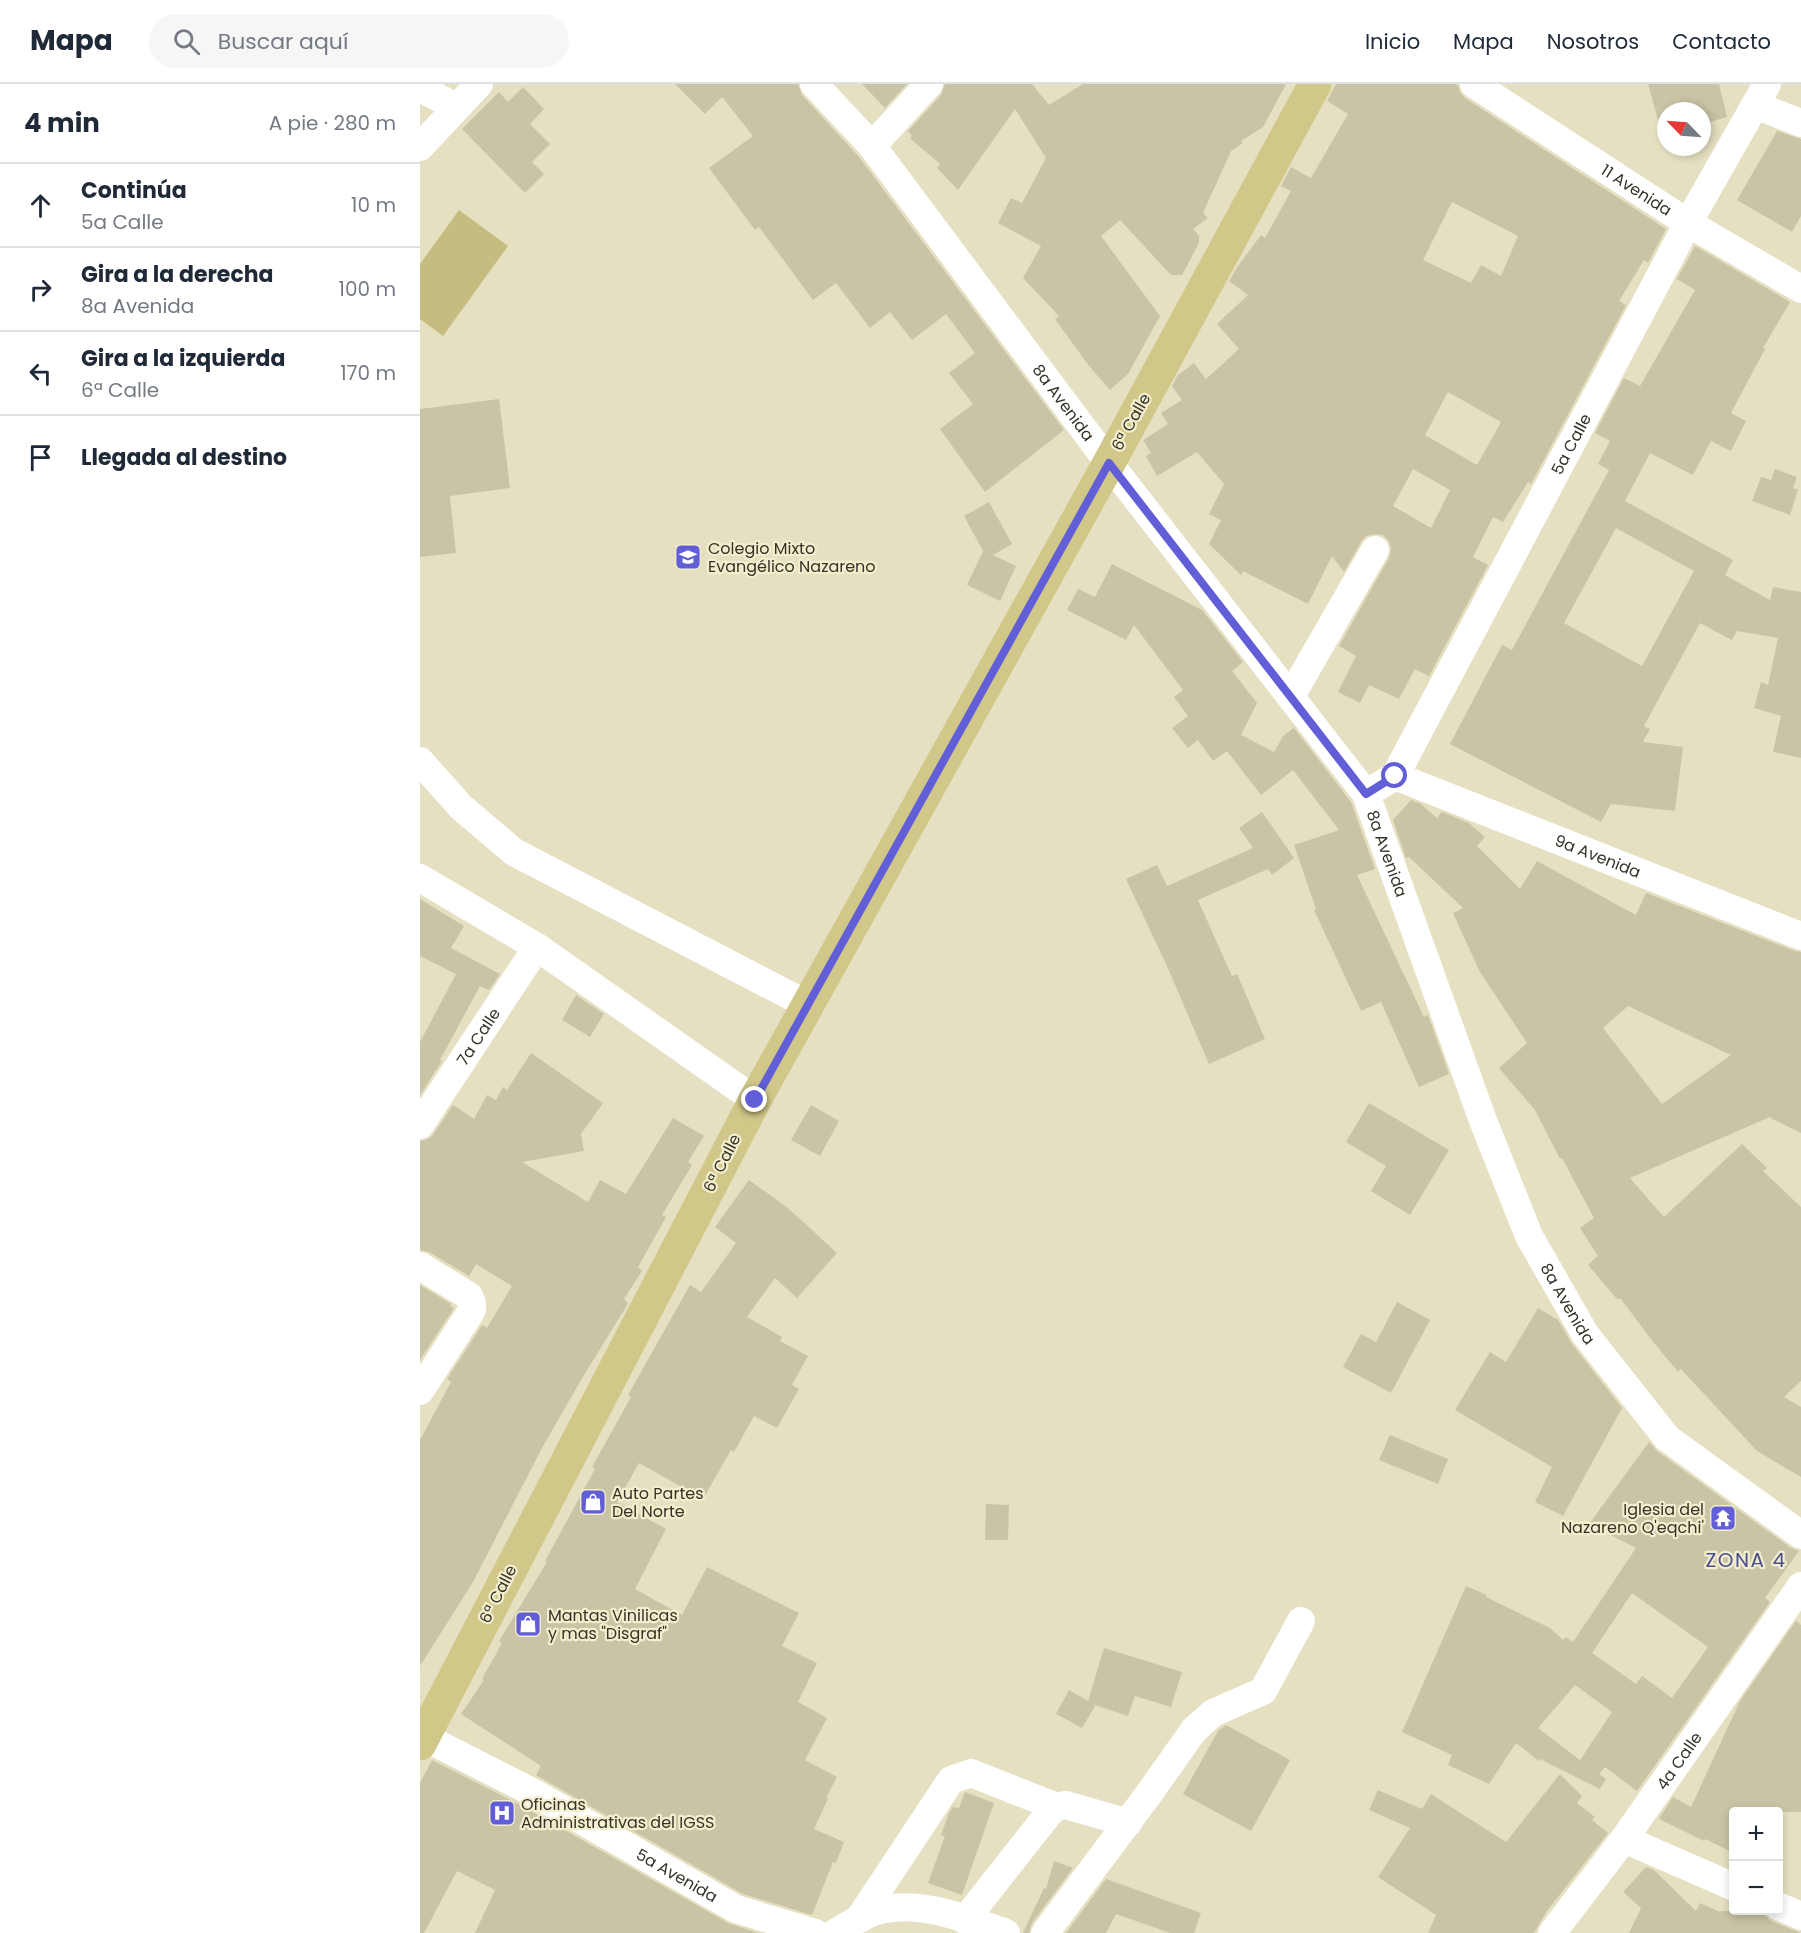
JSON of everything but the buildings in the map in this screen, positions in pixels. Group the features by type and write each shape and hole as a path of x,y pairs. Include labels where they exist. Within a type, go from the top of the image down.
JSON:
{"main road":[{"name":"6ª Calle","path":"421,1738 755,1100 1109,463 1315,84"}],"street":[{"path":"420,147 480,84"},
{"name":"8a Avenida","path":"814,84 872,146 1109,463 1366,794 1482,1118 1529,1236 1585,1334 1667,1438 1801,1535"},
{"path":"872,146 929,84"},
{"name":"11 Avenida","path":"1474,84 1688,223 1801,289"},
{"path":"420,88 456,107"},
{"path":"1761,94 1801,123"},
{"name":"5a Calle","path":"1395,776 1688,223 1761,94"},
{"path":"1291,696 1375,550"},
{"path":"420,761 461,807 514,852 808,1005"},
{"path":"1366,794 1395,776"},
{"name":"9a Avenida","path":"1395,776 1801,936"},
{"path":"420,878 537,947 755,1100"},
{"name":"7a Calle","path":"420,1125 537,947"},
{"path":"420,1266 469,1296 472,1303 472,1310 420,1391"},
{"name":"4a Calle","path":"1552,1933 1624,1839 1801,1586"},
{"path":"1045,1933 1128,1823 1194,1730 1213,1713 1263,1691 1301,1621"},
{"name":"5a Avenida","path":"421,1738 534,1793 732,1921 815,1933"},
{"path":"847,1926 951,1780 971,1773 1057,1807"},
{"path":"966,1920 1050,1812 1057,1807 1065,1805 1128,1823"},
{"path":"1624,1839 1729,1885"},
{"path":"847,1926 884,1909 913,1906 1006,1933"},
{"path":"1783,1908 1801,1916"}],"shaded area":[{"path":"459,210 508,246 443,336 420,319 420,264"}],"place":[{"name":"Colegio Mixto Evangélico Nazareno","path":"688,557"},
{"name":"Auto Partes Del Norte","path":"593,1502"},
{"name":"Iglesia del Nazareno Q'eqchi'","path":"1723,1518"},
{"name":"Mantas Vinilicas y mas \"Disgraf\"","path":"528,1624"},
{"name":"Oficinas Administrativas del IGSS","path":"502,1813"}],"district":[{"name":"ZONA 4","path":"1746,1560"}],"route":[{"path":"755,1100 1109,463 1366,794 1395,776"}]}
